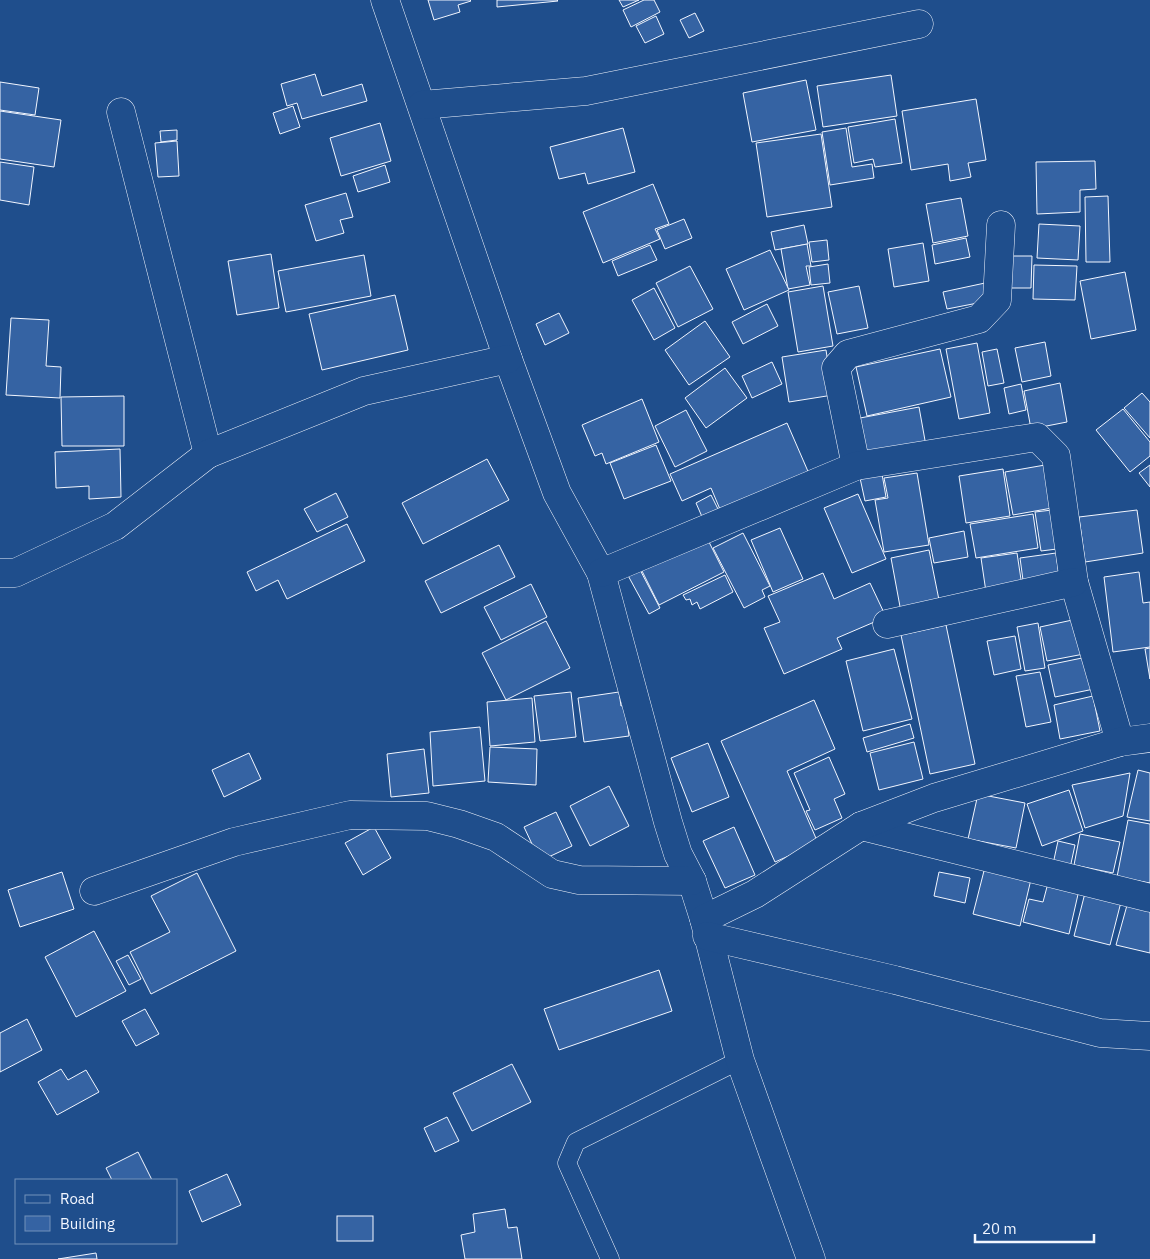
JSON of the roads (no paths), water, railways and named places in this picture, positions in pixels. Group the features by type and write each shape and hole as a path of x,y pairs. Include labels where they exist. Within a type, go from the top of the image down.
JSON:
{"street":[{"path":"385,0 556,493 600,573 668,822 678,854 692,881 706,927 740,1060 811,1259"},
{"path":"422,105 586,91 919,24"},
{"path":"121,112 208,454"},
{"path":"856,466 836,368 848,354 979,319 997,300 1001,225"},
{"path":"0,573 15,573 115,526 208,454 364,391 508,359"},
{"path":"600,573 856,466 1037,436 1056,456 1074,582 1120,742"},
{"path":"886,624 1074,582"},
{"path":"706,927 861,826 934,798 1120,742 1150,738"},
{"path":"94,891 234,842 350,815 427,816 459,824 496,837 552,874 579,880 692,881"},
{"path":"861,826 1150,898"},
{"path":"706,927 895,980 1100,1034 1150,1036"}],"lane":[{"path":"610,1259 567,1164 576,1142 740,1060"}]}
